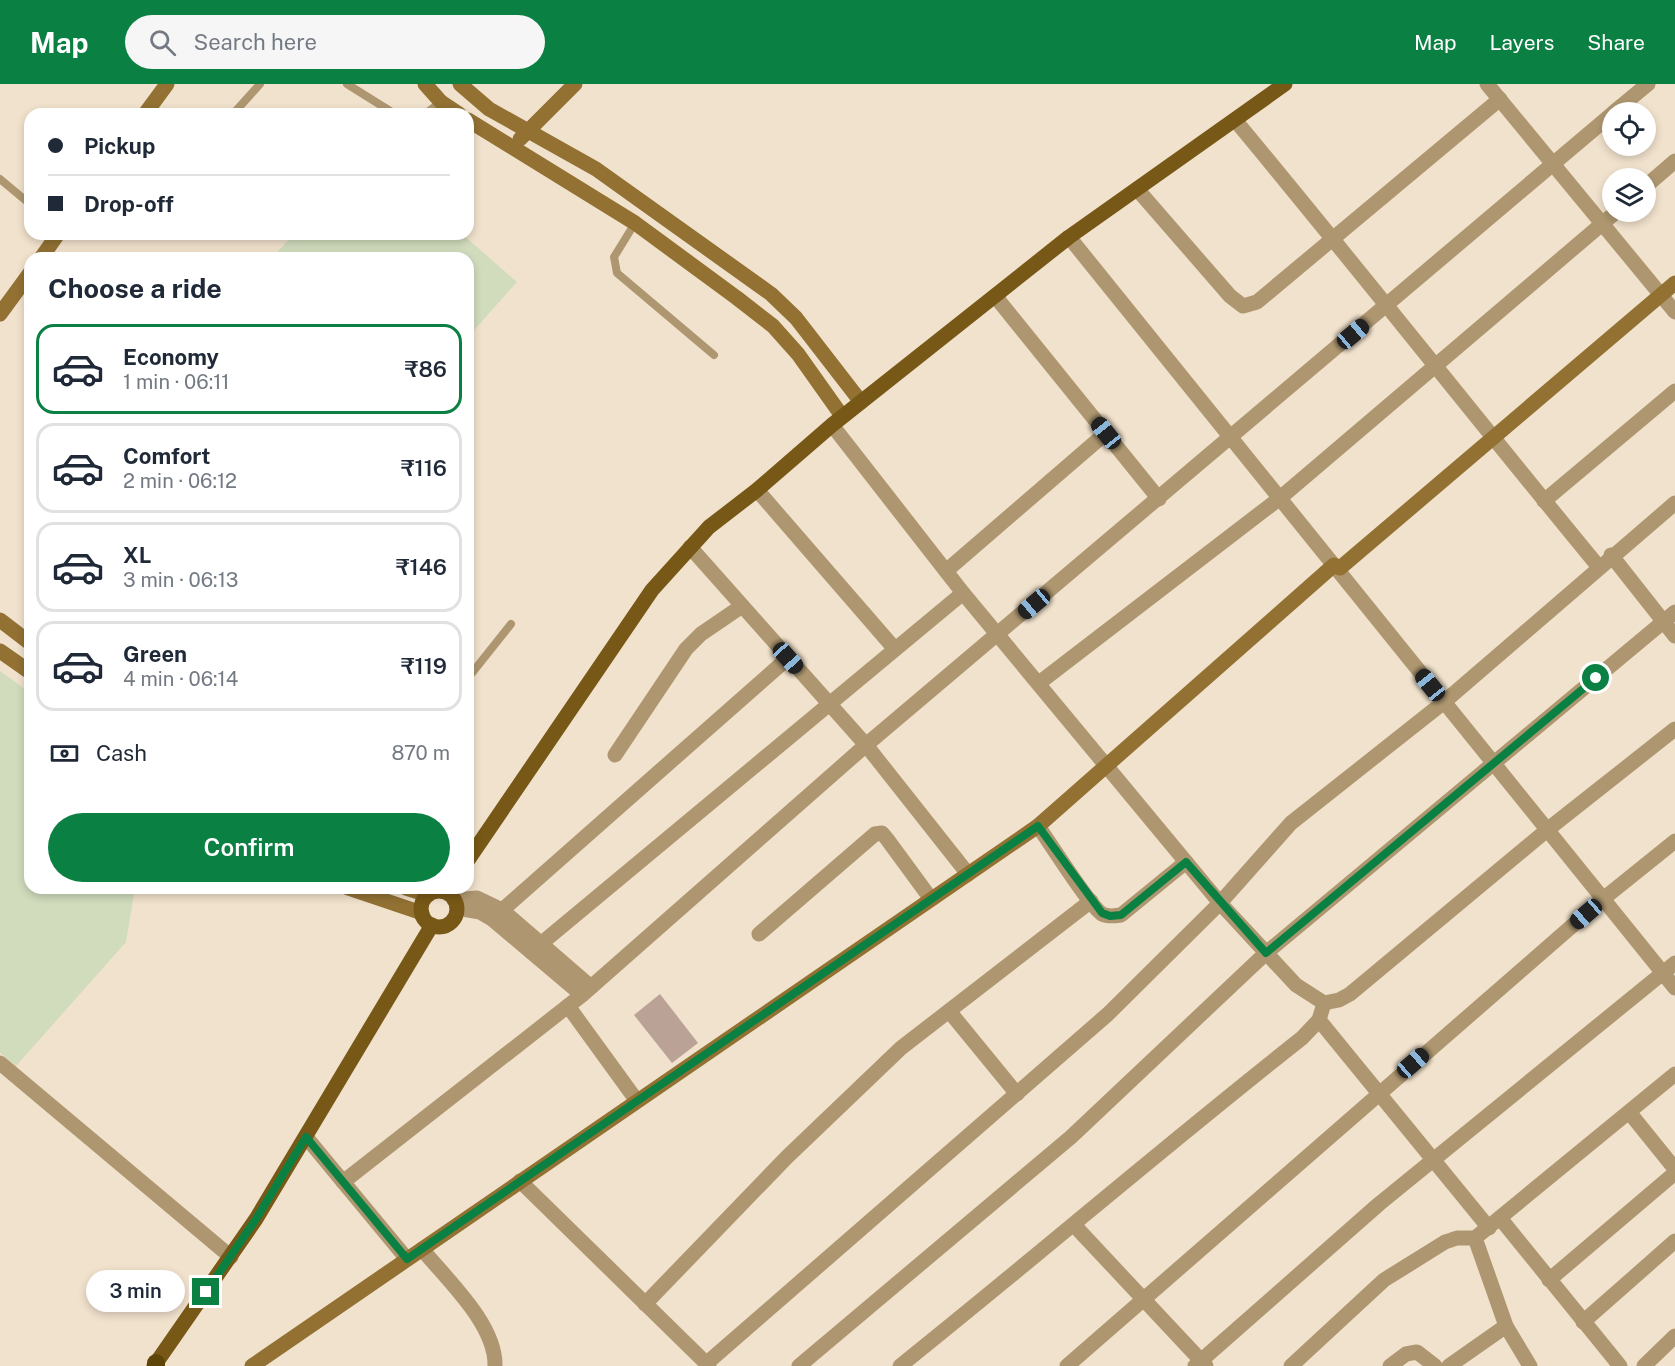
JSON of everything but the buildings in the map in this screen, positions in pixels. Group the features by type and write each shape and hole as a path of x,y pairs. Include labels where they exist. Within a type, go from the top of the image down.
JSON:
{"main road":[{"path":"149,108 167,84"},
{"path":"425,84 441,102 450,108"},
{"path":"460,84 489,109 596,169 771,294 796,318 861,402"},
{"path":"511,148 575,84"},
{"path":"474,846 652,590 709,527 758,490 837,421 1069,237 1284,84"},
{"path":"474,124 635,222 773,326 798,354 837,421"},
{"path":"0,314 24,281"},
{"path":"252,1366 1038,826 1334,565 1340,568 1675,283"},
{"path":"0,620 24,638"},
{"path":"0,651 24,668"},
{"path":"363,894 427,919 441,927 449,924 455,917 452,897"},
{"path":"425,894 428,895 421,906 427,919"},
{"path":"156,1365 231,1257 306,1137 427,919"}],"street":[{"path":"1487,84 1675,312"},
{"path":"1626,102 1648,84"},
{"path":"1137,189 1230,296 1243,306 1257,302 1500,99"},
{"path":"1235,120 1389,305 1492,438 1598,566"},
{"path":"343,1182 587,991 866,745 1602,123"},
{"path":"1656,177 1675,161"},
{"path":"1039,683 1280,498 1603,223"},
{"path":"1069,237 1675,988"},
{"path":"995,296 1159,499"},
{"path":"1544,501 1675,391"},
{"path":"837,421 963,593 1220,903 1296,985 1324,1004 1350,994 1547,830 1675,729"},
{"path":"946,571 1106,433"},
{"path":"758,490 894,648"},
{"path":"520,1181 708,1365 1108,1014 1220,903 1291,823 1444,702 1598,566 1675,503"},
{"path":"690,547 866,745 968,874"},
{"path":"1611,555 1669,617 1675,636"},
{"path":"536,947 963,593"},
{"path":"615,755 686,649 701,634 742,606"},
{"path":"800,1366 1071,1137 1266,953 1669,617"},
{"path":"497,914 788,658"},
{"path":"1038,826 1091,900 1102,913 1110,916 1121,915 1186,862"},
{"path":"759,934 875,834 882,833 931,899"},
{"path":"1067,1366 1378,1093 1603,899 1675,841"},
{"path":"452,897 480,912 497,914 587,991"},
{"path":"645,1304 825,1120 901,1048 1091,900"},
{"path":"1074,1225 1200,1364 1433,1160 1675,963"},
{"path":"900,1366 1074,1225 1179,1135 1302,1038 1319,1020 1324,1004"},
{"path":"568,1006 637,1101"},
{"path":"949,1011 1017,1094"},
{"path":"1319,1020 1433,1160 1549,1280 1620,1366"},
{"path":"0,1063 231,1257"},
{"path":"1291,1366 1384,1280 1445,1242 1458,1238 1475,1239 1675,1074"},
{"path":"1549,1280 1675,1171 1629,1112"},
{"path":"306,1137 407,1259"},
{"path":"1475,1239 1506,1326 1530,1366"},
{"path":"1583,1322 1675,1241"},
{"path":"422,1249 483,1323 492,1343 495,1366"},
{"path":"1449,1366 1506,1326"},
{"path":"1649,1364 1675,1336"},
{"path":"1390,1366 1406,1354 1417,1352 1435,1366"}],"lane":[{"path":"238,108 260,84"},
{"path":"347,84 386,108"},
{"path":"359,84 373,99"},
{"path":"433,108 441,102"},
{"path":"0,179 24,199"},
{"path":"635,222 614,257 617,273 714,355"},
{"path":"474,671 512,624"}],"green space":[{"path":"288,240 469,240 517,282 474,330 474,252 278,252"},
{"path":"0,671 24,689 24,894 134,894 126,942 16,1066 0,1053"}],"route":[{"path":"206,1292 256,1219 306,1137 407,1259 1038,826 1102,913 1110,916 1121,915 1186,862 1266,953 1596,678"}]}
